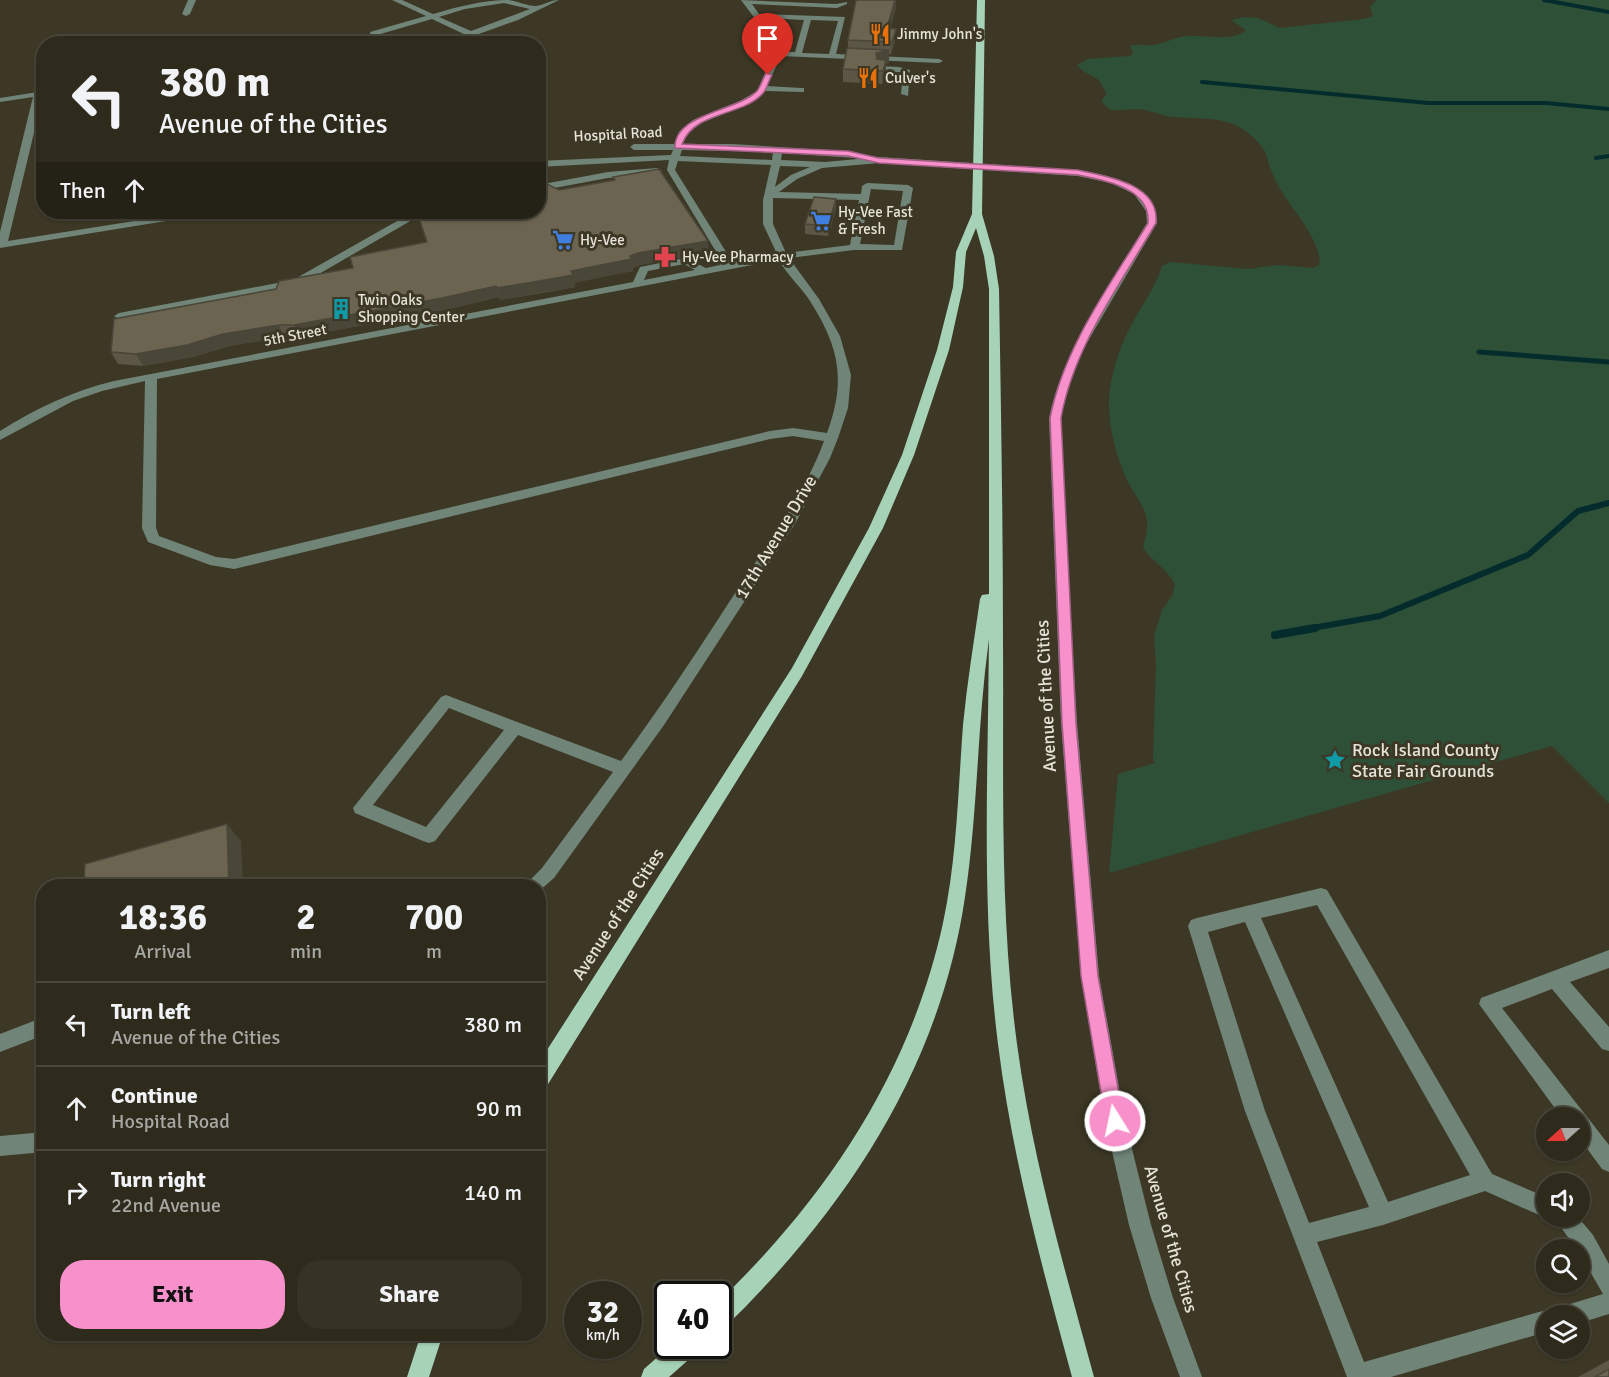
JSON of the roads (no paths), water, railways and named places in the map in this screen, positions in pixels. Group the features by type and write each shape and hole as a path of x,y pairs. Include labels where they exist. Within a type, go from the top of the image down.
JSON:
{"main road":[{"name":"Avenue of the Cities","path":"981,0 977,214 989,256 994,289 995,886 1007,1043 1016,1101 1044,1235 1083,1377"},
{"name":"Avenue of the Cities","path":"978,142 980,49"},
{"name":"Avenue of the Cities","path":"546,1069 797,672 876,528 908,455 931,390 958,287 961,252 977,214"},
{"name":"Avenue of the Cities","path":"732,1306 806,1225 849,1166 885,1108 914,1046 939,980 960,877 966,821 971,723 994,551"},
{"path":"418,1377 430,1341"},
{"path":"652,1377 672,1359"}],"street":[{"path":"186,14 192,0"},
{"path":"396,0 471,34 555,0"},
{"path":"374,36 373,34 464,7 504,1 537,8"},
{"path":"746,1 837,6 846,2"},
{"path":"726,268 723,255 671,170 682,134 696,122 743,103 762,88 776,58 780,43 777,35 746,1"},
{"path":"832,56 846,2"},
{"path":"758,16 842,19"},
{"path":"798,55 808,17"},
{"path":"776,58 798,55 832,56 920,64"},
{"path":"776,58 807,62 920,64 939,61"},
{"path":"807,62 819,66"},
{"path":"865,67 899,69 907,72 905,94"},
{"path":"762,88 801,90"},
{"path":"0,99 36,95"},
{"path":"36,113 1,244 161,219"},
{"name":"Hospital Road","path":"619,148 677,146 848,154 879,160 978,166"},
{"name":"Hospital Road","path":"546,155 578,151"},
{"name":"17th Avenue Drive","path":"542,879 659,721 791,519 824,458 842,408 845,389 841,356 835,336 783,256 768,224 770,195 778,151"},
{"name":"Hospital Road","path":"546,163 598,159 674,158 825,165 879,160"},
{"path":"770,195 802,173 825,165"},
{"name":"Avenue of the Cities","path":"978,166 1078,172 1107,178 1143,196 1153,212 1152,223 1079,346 1061,390 1056,418 1056,463 1069,723 1090,976 1115,1121 1140,1225 1162,1299 1191,1377"},
{"path":"546,187 608,175 671,170"},
{"name":"5th Street","path":"0,436 35,413 76,394 151,377 783,256 854,247 898,248 908,188 867,186 864,197"},
{"path":"770,195 864,197 854,247"},
{"path":"119,316 296,283 407,219"},
{"path":"151,377 149,528 153,539 214,562 234,564 770,435 793,432 832,438"},
{"path":"515,727 429,836 361,808 447,701 515,727 624,769"},
{"path":"1536,1203 1485,1181 1321,896 1197,926 1255,1111 1358,1376 1536,1324"},
{"path":"1250,913 1383,1214"},
{"path":"1567,1107 1488,1005 1609,959"},
{"path":"1556,979 1609,1042"},
{"path":"0,1043 17,1034 36,1028"},
{"path":"1590,1136 1609,1162"},
{"path":"0,1146 36,1143"},
{"path":"1304,1235 1383,1214 1485,1181"},
{"path":"1572,1227 1585,1243 1609,1285"},
{"path":"1590,1308 1609,1303"}],"waterway":[{"path":"1544,0 1609,12"},
{"path":"1202,82 1428,103 1546,103 1609,109"},
{"path":"1596,158 1609,156"},
{"path":"1479,352 1609,362"},
{"path":"1307,629 1380,616 1528,555 1578,511 1609,503"},
{"path":"1275,635 1315,628"}],"place":[{"name":"Jimmy John's","path":"880,34"},
{"name":"Culver's","path":"868,78"},
{"name":"Hy-Vee Fast & Fresh","path":"821,221"},
{"name":"Hy-Vee","path":"563,240"},
{"name":"Hy-Vee Pharmacy","path":"665,257"},
{"name":"Twin Oaks Shopping Center","path":"341,309"},
{"name":"Rock Island County State Fair Grounds","path":"1335,760"}]}
